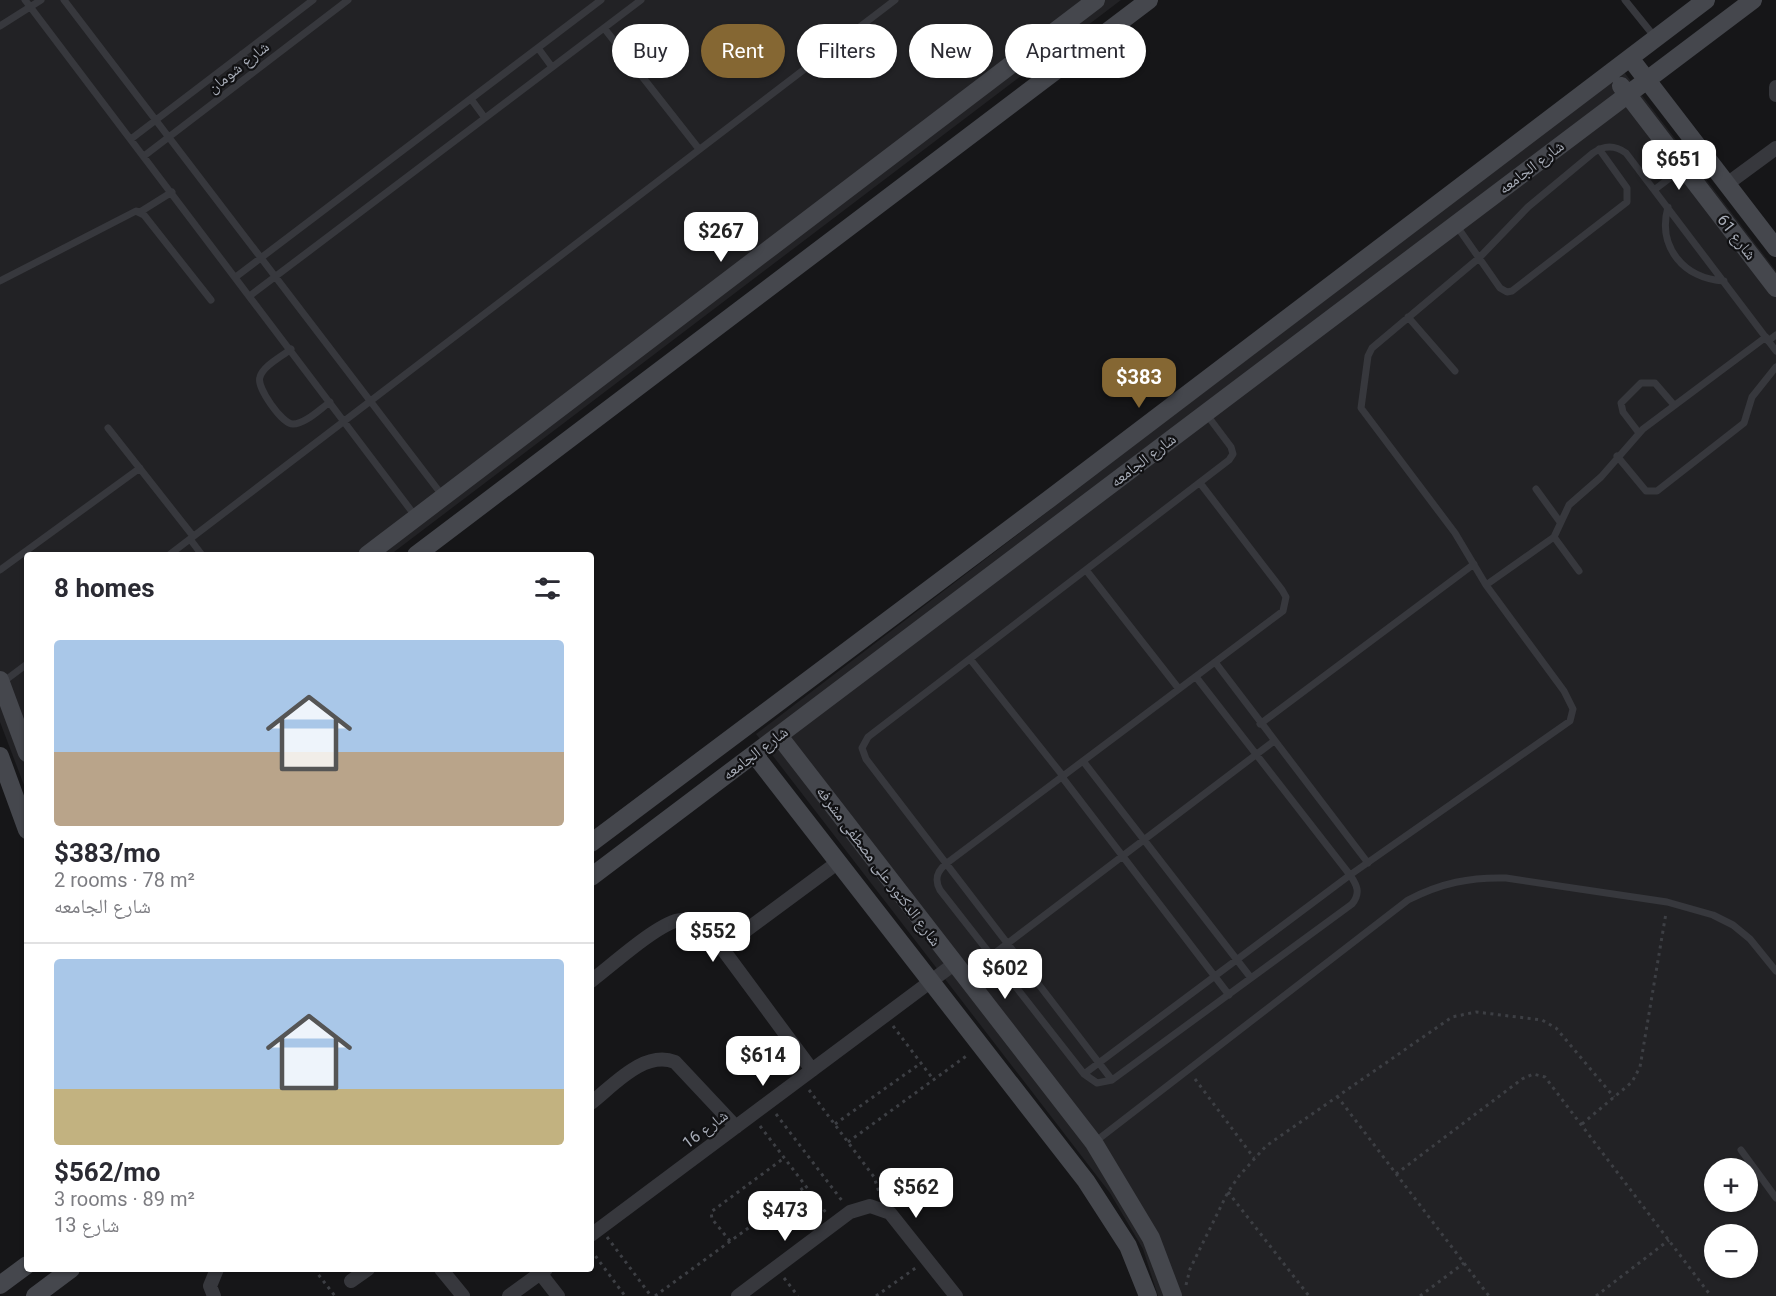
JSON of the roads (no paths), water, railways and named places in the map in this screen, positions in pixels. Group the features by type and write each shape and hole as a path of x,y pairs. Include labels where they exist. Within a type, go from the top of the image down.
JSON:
{"main road":[{"path":"372,552 1096,0"},
{"path":"420,552 1149,0"},
{"name":"شارع الجامعه","path":"594,841 1048,500 1706,0"},
{"name":"شارع الجامعه","path":"594,875 1753,0"},
{"name":"شارع 61","path":"1630,58 1776,248"},
{"name":"شارع 61","path":"1611,73 1776,288"},
{"path":"443,497 461,520"},
{"path":"1048,500 1064,520"},
{"path":"417,518 434,541"},
{"path":"1,682 24,745"},
{"name":"شارع الدكتور على مصطفى مشرفه","path":"779,736 1094,1143 1132,1203 1180,1292"},
{"name":"شارع الدكتور على مصطفى مشرفه","path":"754,754 1086,1181 1128,1246 1148,1296"},
{"path":"0,756 24,815"},
{"path":"0,1285 24,1267"},
{"path":"38,1295 67,1272"}],"street":[{"path":"1776,87 1776,95"},
{"path":"1727,184 1776,148"},
{"path":"722,948 837,863"},
{"path":"594,979 673,921 694,921 703,925 722,948 812,1070"},
{"name":"شارع 16","path":"596,1232 954,964"},
{"path":"594,1101 647,1061 666,1059 675,1062 736,1127"},
{"path":"738,1296 850,1212 860,1208 880,1208 897,1221 956,1296"},
{"path":"211,1295 211,1278 215,1272"},
{"path":"351,1281 364,1272"},
{"path":"443,1272 463,1296"},
{"path":"509,1296 537,1272 558,1296"}],"lane":[{"path":"25,0 237,276 417,518"},
{"path":"0,26 41,0"},
{"path":"64,0 443,497"},
{"name":"شارع شومان","path":"131,139 313,0"},
{"name":"شارع شومان","path":"144,156 339,3 348,0"},
{"path":"237,276 601,0"},
{"path":"251,295 641,0"},
{"path":"173,552 895,0"},
{"path":"1625,0 1656,38"},
{"path":"604,28 699,149"},
{"path":"538,48 552,67"},
{"path":"242,54 255,71"},
{"path":"471,99 485,118"},
{"path":"1084,1074 1350,875 1570,721 1573,709 1564,691 1486,585 1455,533 1361,408 1360,398 1370,352 1479,258 1528,207 1599,149 1610,147 1622,150 1668,207 1776,351"},
{"path":"1456,225 1500,288 1507,292 1512,291 1624,206 1629,197 1627,188 1599,149"},
{"path":"1654,190 1683,168"},
{"path":"0,281 130,212 140,212 172,192"},
{"path":"1668,207 1663,224 1664,234 1675,255 1695,275 1724,282"},
{"path":"140,212 211,300"},
{"path":"1408,317 1455,371"},
{"path":"1486,585 1554,537 1569,505 1601,477 1639,433 1674,405 1776,335"},
{"path":"291,349 262,372 258,380 260,388 284,421 292,424 301,422 330,402"},
{"path":"1617,456 1646,491 1657,491 1744,423 1752,397 1776,368"},
{"path":"1639,433 1623,412 1621,403 1641,382 1655,383 1674,405"},
{"path":"1112,1080 866,759 862,747 868,737 1229,460 1233,454 1231,447 1205,413"},
{"path":"108,428 192,537 200,552"},
{"path":"25,552 140,468"},
{"path":"1196,676 1350,875 1357,886 1358,893 1352,904 1229,995 1112,1080 1097,1083 1084,1074 937,885 938,873 947,863 1196,676 1284,611 1286,597 1200,483"},
{"path":"1536,489 1560,522"},
{"path":"1554,537 1579,571"},
{"path":"0,570 24,553"},
{"path":"1260,724 1474,564"},
{"path":"1086,570 1179,689"},
{"path":"970,659 1229,995"},
{"path":"1215,662 1368,864"},
{"path":"1,682 24,666"},
{"path":"991,956 1274,741"},
{"path":"1083,761 1251,978"},
{"path":"1094,1143 1394,910 1431,888 1455,881 1480,877 1506,878 1667,902 1702,911 1733,924 1750,939 1776,971"},
{"path":"1741,1150 1776,1198"}]}
